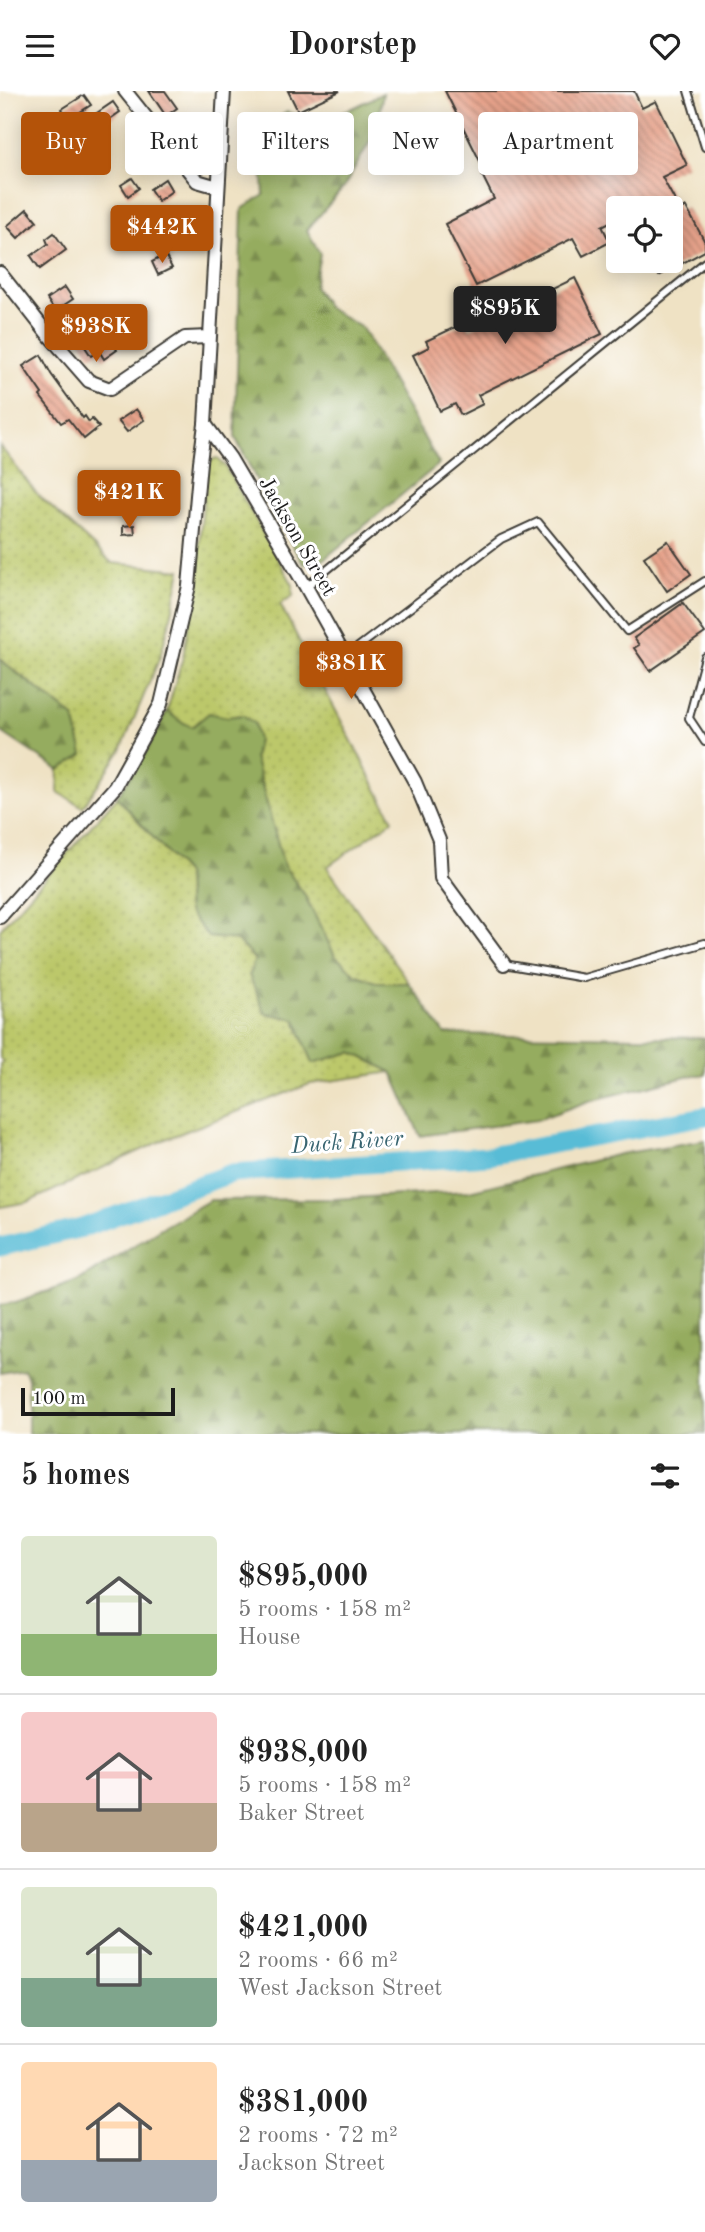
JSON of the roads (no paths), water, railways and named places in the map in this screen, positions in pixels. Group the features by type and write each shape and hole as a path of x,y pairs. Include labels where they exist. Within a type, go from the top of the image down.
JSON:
{"street":[{"path":"125,91 197,181 218,187"},
{"path":"0,917 115,787 161,703 189,586 205,424 224,91"},
{"path":"0,273 89,381 110,389 185,338 209,337"},
{"name":"Jackson Street","path":"205,424 230,458 306,587 415,782 439,841 441,877 505,964"}],"lane":[{"path":"688,91 705,147"},
{"path":"306,587 705,261"},
{"path":"345,657 502,539 538,522 627,631 705,581"},
{"path":"705,657 688,718 705,742"},
{"path":"505,964 584,978 705,943"}],"waterway":[{"name":"Duck River","path":"0,1247 82,1228 232,1173 488,1156 705,1116"}]}
